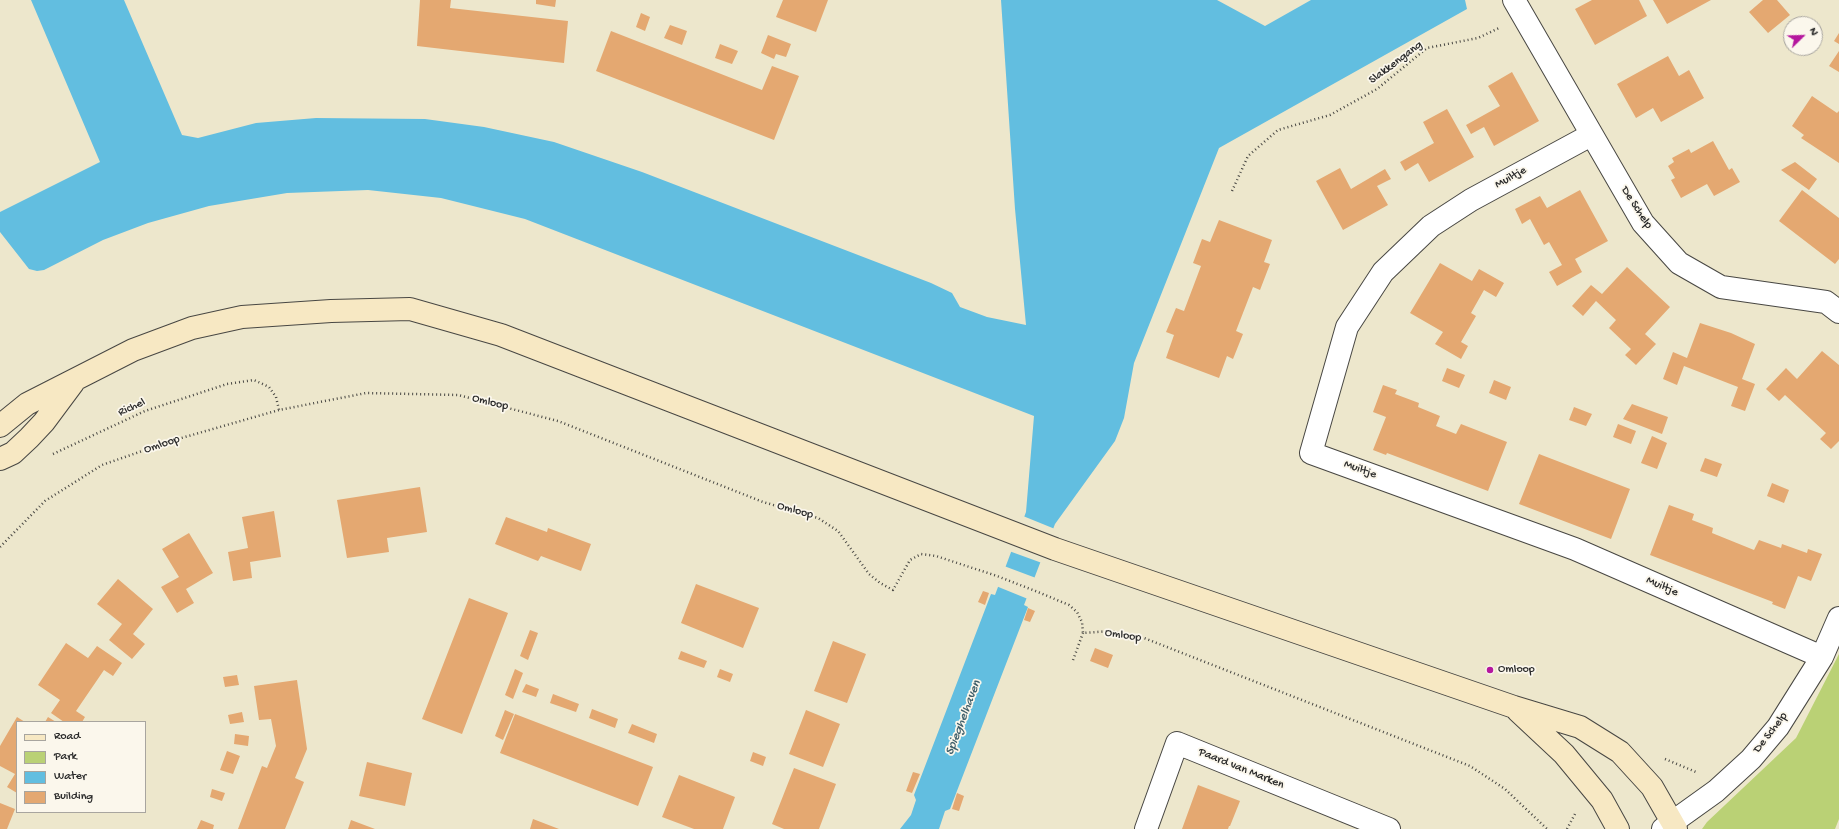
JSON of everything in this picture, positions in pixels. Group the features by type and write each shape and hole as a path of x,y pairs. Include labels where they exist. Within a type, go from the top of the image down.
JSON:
{"main road":[{"path":"0,426 27,404 133,350 192,328 242,316 331,311 410,309 501,334 1055,549 1514,707 1580,727 1620,752 1652,787 1671,827"},
{"path":"0,459 13,453 29,438 44,422 76,379"},
{"path":"1514,707 1564,754 1602,800 1618,829"}],"street":[{"name":"De Schelp","path":"1519,8 1643,223 1680,263 1721,287 1826,302 1839,312"},
{"name":"Muiltje","path":"1591,135 1471,200 1431,226 1383,272 1347,327 1311,452 1574,549 1822,656"},
{"name":"De Schelp","path":"1671,827 1716,791 1751,759 1778,727 1822,656 1839,618"},
{"name":"Paard van Marken","path":"1146,829 1177,743 1390,829"}],"path":[{"name":"Slakkengang","path":"1232,191 1248,156 1278,130 1330,115 1377,89 1427,48 1478,38 1519,8"},
{"name":"Richel","path":"29,438 45,454 52,454 146,411 227,384 254,380 269,387 276,397 279,410"},
{"name":"Omloop","path":"0,547 45,501 102,465 171,441 279,410 366,392 458,395 558,421 763,502 818,518 838,531 869,574 880,583 893,590 910,560 921,554 936,556 997,576 1038,592 1069,605 1077,612 1082,622 1083,633 1110,632 1144,638 1470,766 1505,789 1547,829"},
{"path":"1073,660 1083,633"}],"green space":[{"path":"1839,654 1839,819 1835,829 1702,829 1707,822 1796,738"}],"water":[{"name":"Spieghelhaven","path":"31,0 124,0 182,135 198,138 256,123 316,118 425,119 484,127 554,142 642,172 931,283 952,293 960,307 987,317 1026,325 1015,209 1001,0 1217,0 1265,26 1311,0 1465,0 1467,9 1219,148 1134,363 1124,418 1115,441 1055,524 1024,605 1028,607 950,809 945,811 939,829 900,829 911,815 916,800 914,795 991,594 995,595 1026,512 1034,416 525,219 441,198 368,190 287,193 209,206 148,223 103,240 44,270 37,271 29,269 0,232 0,212 100,162"}],"pier":[{"path":"1023,516 1055,529 1042,563 1009,551"},
{"path":"1004,566 1036,578 1028,599 996,586"}],"building":[{"path":"420,0 451,0 450,8 568,21 564,63 417,46"},
{"path":"536,0 556,0 555,7 536,4"},
{"path":"783,0 828,0 816,32 776,17"},
{"path":"1592,0 1639,0 1647,16 1595,45 1575,9"},
{"path":"1653,0 1711,0 1667,24"},
{"path":"1763,0 1777,0 1790,15 1783,16 1783,21 1768,33 1749,12"},
{"path":"641,13 650,17 645,31 636,27"},
{"path":"670,25 687,31 682,45 664,38"},
{"path":"611,31 762,90 772,66 799,76 774,140 596,71"},
{"path":"1839,33 1839,44 1834,41"},
{"path":"768,35 791,44 786,57 776,54 774,59 761,53"},
{"path":"720,44 738,51 732,64 715,58"},
{"path":"1839,51 1839,72 1829,66"},
{"path":"1668,56 1679,76 1689,70 1704,98 1661,122 1653,108 1636,118 1617,84"},
{"path":"1512,72 1539,121 1494,146 1484,127 1471,134 1466,125 1500,106 1488,86"},
{"path":"1812,96 1837,113 1839,111 1839,163 1801,138 1804,135 1792,126"},
{"path":"1447,109 1474,157 1429,182 1418,163 1405,171 1400,162 1434,143 1423,122"},
{"path":"1713,141 1729,170 1732,168 1740,182 1714,196 1707,184 1681,198 1671,180 1675,178 1668,166 1674,162 1672,158 1689,149 1691,153"},
{"path":"1795,162 1817,179 1809,190 1781,170"},
{"path":"1340,168 1351,189 1385,169 1391,179 1377,186 1388,205 1343,230 1316,181"},
{"path":"1580,190 1608,241 1575,259 1582,272 1557,286 1549,272 1562,265 1549,242 1544,245 1530,219 1522,224 1515,209 1540,196 1547,208"},
{"path":"1802,190 1839,218 1839,259 1835,264 1779,221"},
{"path":"1219,220 1272,240 1264,262 1270,264 1260,290 1253,287 1236,331 1243,334 1233,359 1227,356 1219,378 1166,358 1174,335 1166,332 1176,308 1184,311 1201,266 1193,263 1202,239 1210,242"},
{"path":"1440,263 1472,281 1479,269 1504,283 1496,297 1484,290 1471,313 1476,316 1461,342 1468,346 1461,359 1435,344 1443,332 1410,313"},
{"path":"1627,267 1670,307 1645,334 1656,344 1636,365 1625,355 1631,349 1609,328 1616,320 1596,301 1583,316 1572,306 1591,285 1602,294"},
{"path":"1700,323 1731,333 1755,344 1742,379 1755,384 1745,411 1731,406 1738,387 1684,366 1677,385 1663,379 1673,352 1687,358"},
{"path":"1822,351 1839,365 1839,441 1831,449 1820,439 1826,433 1785,395 1779,401 1766,389 1786,368 1797,379"},
{"path":"1447,368 1465,375 1459,388 1442,381"},
{"path":"1494,380 1511,387 1506,400 1489,393"},
{"path":"1383,385 1397,390 1395,394 1419,403 1418,407 1440,416 1436,426 1456,434 1461,424 1507,442 1488,491 1387,453 1386,455 1373,450 1386,417 1373,412"},
{"path":"1632,404 1668,417 1662,434 1623,419"},
{"path":"1574,407 1592,414 1586,426 1569,420"},
{"path":"1618,424 1636,431 1631,444 1613,437"},
{"path":"1652,436 1667,443 1657,469 1641,463"},
{"path":"1539,454 1630,489 1611,539 1519,504"},
{"path":"1705,458 1722,464 1717,477 1700,471"},
{"path":"1772,483 1789,490 1784,503 1767,496"},
{"path":"420,487 427,532 387,538 389,552 347,558 337,500"},
{"path":"1669,505 1694,514 1692,520 1713,528 1712,533 1754,550 1759,540 1781,548 1782,544 1807,553 1808,549 1822,554 1811,581 1798,576 1785,609 1772,604 1773,602 1650,555"},
{"path":"274,511 281,557 250,562 252,578 233,581 228,552 248,548 242,517"},
{"path":"506,517 547,532 548,528 591,544 581,571 541,556 538,561 495,544"},
{"path":"189,533 213,573 186,589 194,603 177,613 161,587 179,577 162,549"},
{"path":"118,579 153,609 133,634 145,644 132,659 109,640 122,624 97,604"},
{"path":"696,584 759,608 743,648 681,623"},
{"path":"983,591 989,593 985,605 978,602"},
{"path":"469,598 508,613 462,734 422,719"},
{"path":"1028,608 1035,611 1030,622 1024,620"},
{"path":"530,630 538,633 528,660 520,656"},
{"path":"833,641 866,654 847,703 814,691"},
{"path":"66,643 88,658 97,646 122,663 113,676 104,670 76,711 85,717 83,721 63,721 51,713 60,700 38,685"},
{"path":"1095,648 1113,655 1108,668 1090,661"},
{"path":"681,651 707,661 704,668 678,659"},
{"path":"515,669 523,673 513,699 505,695"},
{"path":"720,669 733,674 730,682 717,677"},
{"path":"237,675 239,685 225,687 223,677"},
{"path":"297,680 307,749 295,778 304,782 285,829 238,829 262,766 267,768 276,746 271,719 259,720 254,686"},
{"path":"526,684 539,689 536,697 522,692"},
{"path":"553,694 579,704 576,712 550,703"},
{"path":"592,709 618,719 615,728 589,718"},
{"path":"505,710 514,714 503,740 495,736"},
{"path":"806,710 840,724 823,767 789,754"},
{"path":"242,712 244,722 230,724 228,715"},
{"path":"515,714 653,767 638,806 500,753"},
{"path":"17,717 23,721 16,721 16,792 7,787 15,774 0,766 0,746"},
{"path":"48,717 54,721 46,721"},
{"path":"632,724 657,734 654,743 628,733"},
{"path":"235,734 249,736 248,746 234,744"},
{"path":"227,751 240,756 233,774 220,770"},
{"path":"753,752 766,757 763,766 750,761"},
{"path":"367,762 412,773 405,806 359,796"},
{"path":"794,768 836,784 819,829 784,829 772,824"},
{"path":"913,772 920,774 912,793 906,791"},
{"path":"679,775 735,797 723,829 694,829 662,817"},
{"path":"1198,785 1240,801 1228,829 1182,829"},
{"path":"212,789 225,793 222,801 210,797"},
{"path":"957,793 964,796 959,811 952,809"},
{"path":"0,803 15,809 7,829 0,829"},
{"path":"533,819 559,829 530,829"},
{"path":"201,820 214,825 213,829 197,829"},
{"path":"351,820 375,829 348,829"}],"place":[{"name":"Omloop","path":"1490,670"}]}
